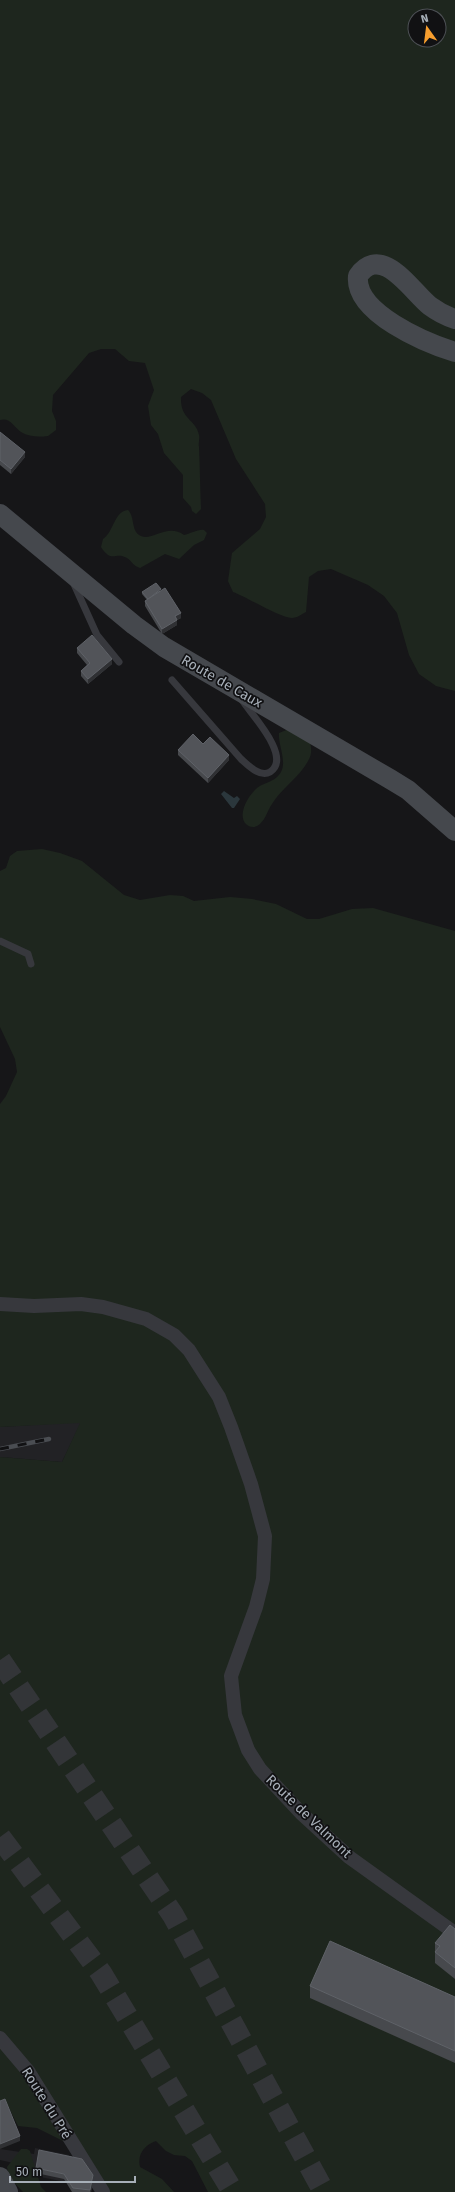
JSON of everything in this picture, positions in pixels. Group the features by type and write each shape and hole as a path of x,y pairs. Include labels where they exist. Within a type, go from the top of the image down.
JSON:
{"street":[{"path":"455,319 430,306 398,273 383,265 374,264 368,266 358,276 360,294 376,310 412,336 455,352"},
{"name":"Route de Caux","path":"0,514 134,625 164,647 390,778 408,790 455,831"},
{"name":"Route de Valmont","path":"0,1304 34,1306 81,1304 103,1307 146,1319 174,1335 189,1350 215,1391 231,1427 252,1484 265,1536 263,1579 232,1676 235,1715 248,1750 260,1769 300,1813 349,1857 455,1933"},
{"name":"Route du Pré","path":"0,2038 28,2071 103,2192"},
{"path":"0,2177 8,2192"}],"lane":[{"path":"76,576 73,582 89,620 97,635 119,662"},
{"path":"172,680 241,758 254,770 261,773 267,773 271,771 274,765 276,755 274,747 267,734 240,697 242,693"},
{"path":"0,941 28,954 30,964"}],"shaded area":[{"path":"0,0 455,0 455,691 436,686 419,674 409,655 397,613 384,596 368,585 331,569 318,571 309,577 306,612 298,617 292,618 280,615 233,592 228,581 232,553 260,529 266,517 265,504 236,459 211,400 202,393 191,389 181,397 181,405 185,415 195,426 199,436 201,509 196,514 192,511 191,507 183,498 183,475 164,453 158,434 151,425 148,406 154,390 145,363 129,361 115,349 101,349 89,353 53,395 52,411 56,421 56,430 48,436 27,435 21,432 9,421 3,419 0,420"},
{"path":"128,510 132,516 135,530 139,535 144,537 149,537 165,531 178,532 184,535 202,530 207,533 204,540 194,545 179,559 165,554 140,568 123,556 108,555 101,547 103,539 110,532 117,518 123,511"},
{"path":"289,729 310,742 310,757 302,770 276,798 262,822 256,827 250,826 246,824 243,816 243,811 247,801 256,789 276,778 281,772 283,768 283,758 279,733"},
{"path":"224,791 234,798 237,796 240,799 234,808 232,808 221,794"},
{"path":"42,849 60,853 82,861 124,895 140,900 170,895 183,896 194,901 230,897 252,899 276,904 307,919 319,919 352,909 373,908 455,931 455,2192 208,2192 192,2161 185,2156 174,2155 166,2151 156,2141 148,2145 142,2151 139,2163 140,2167 162,2179 174,2192 103,2192 63,2141 37,2128 18,2126 6,2102 0,2104 0,1457 62,1462 80,1423 0,1427 0,1104 6,1096 17,1072 15,1059 0,1027 0,871 6,868 10,856 17,851"},
{"path":"81,1422 62,1462 0,1457 0,1427"},
{"path":"35,2148 69,2155 66,2182 30,2175 31,2167 0,2160 0,2149 34,2154"},
{"path":"21,2149 27,2149 30,2151 41,2187 46,2192 23,2192 9,2177 7,2167"}],"building":[{"path":"0,432 25,452 11,469 0,460"},
{"path":"156,583 161,589 148,599 142,592"},
{"path":"165,588 181,613 175,616 177,620 162,629 145,601"},
{"path":"92,635 112,659 88,679 81,671 90,663 77,648"},
{"path":"193,734 203,744 210,737 229,755 208,778 178,750"},
{"path":"450,1925 455,1929 455,1968 435,1952 440,1946 435,1943"},
{"path":"330,1941 455,1997 455,2051 310,1986"},
{"path":"5,2099 20,2136 0,2144 0,2101"},
{"path":"39,2150 82,2159 93,2175 90,2190 73,2188 64,2174 36,2168"}],"tunnel":[{"path":"0,1660 173,1915 324,2192"},
{"path":"0,1837 101,1973 233,2192"}],"railway":[{"path":"0,1449 49,1439"}]}
